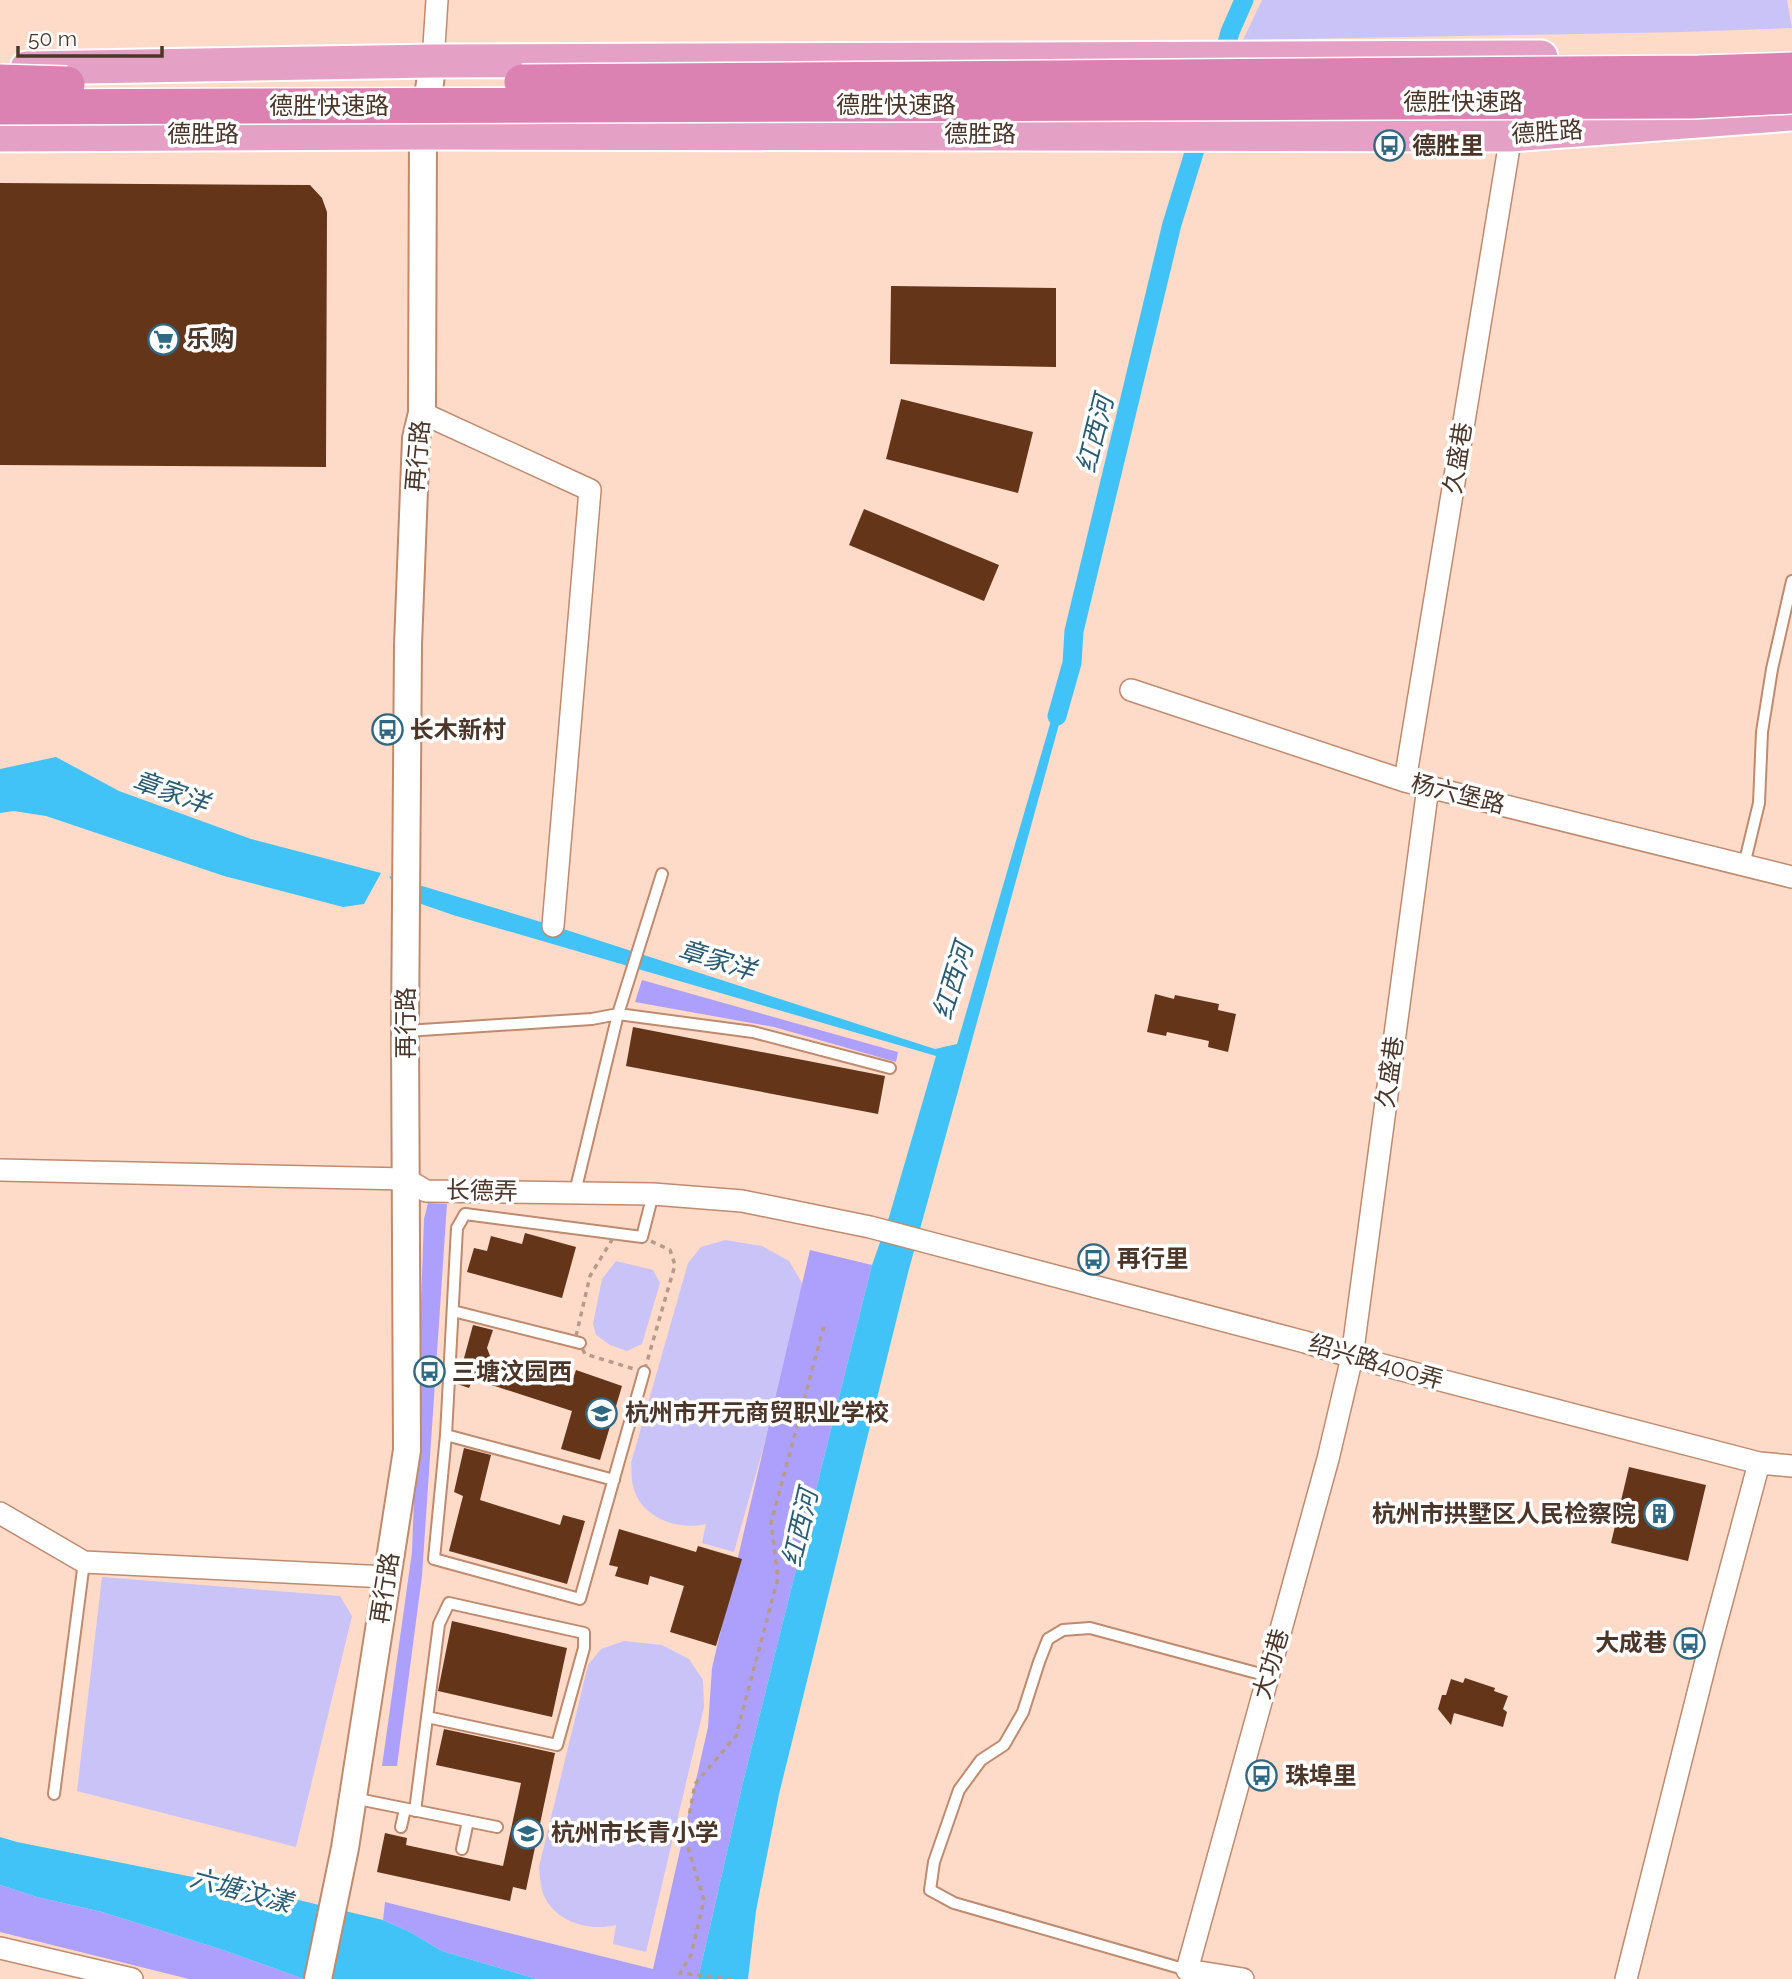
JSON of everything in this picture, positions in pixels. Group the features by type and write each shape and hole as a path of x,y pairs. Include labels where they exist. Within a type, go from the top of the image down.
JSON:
{"highway":[{"name":"德胜快速路","path":"0,82 164,85 1699,73 1792,70"},
{"name":"德胜快速路","path":"0,107 1678,101 1792,96"}],"main road":[{"path":"0,68 433,61 1792,56"},
{"name":"德胜路","path":"0,135 1511,135 1792,114"}],"street":[{"path":"433,61 437,0"},
{"name":"再行路","path":"318,1979 345,1848 407,1450 405,1031 408,645 416,438 422,413 423,133 433,61"},
{"name":"久盛巷","path":"1405,781 1511,135"},
{"path":"422,413 590,490 553,926"},
{"name":"杨六堡路","path":"1131,690 1405,781 1792,877"},
{"name":"久盛巷","path":"1352,1357 1428,787"},
{"name":"长德弄","path":"0,1170 407,1179 426,1191 653,1194 742,1201 870,1227 960,1252"},
{"name":"绍兴路400弄","path":"960,1252 1759,1463 1792,1466"},
{"name":"大功巷","path":"1186,1975 1328,1459 1352,1357"},
{"path":"1626,1979 1759,1463"},
{"path":"0,1513 84,1562 387,1577"},
{"path":"0,1948 104,1976 132,1979"},
{"path":"1186,1975 1243,1979"}],"lane":[{"path":"1744,865 1759,803 1762,732 1772,669 1792,581"},
{"path":"575,1192 618,1014 662,874"},
{"path":"405,1031 592,1019 618,1014 753,1032 890,1068"},
{"path":"644,1372 580,1600 434,1559 446,1435 457,1228 465,1214 642,1237 653,1194"},
{"path":"453,1311 580,1343"},
{"path":"446,1435 614,1480"},
{"path":"54,1794 84,1562"},
{"path":"401,1827 410,1810 427,1717 439,1624 449,1603 584,1633 584,1648 557,1745 427,1717"},
{"path":"1186,1975 954,1903 930,1890 934,1862 959,1790 981,1760 1004,1745 1023,1712 1048,1639 1063,1630 1090,1628 1268,1676"},
{"path":"352,1798 497,1827"},
{"path":"462,1849 468,1821"}],"path":[{"path":"613,1237 642,1237 670,1250 675,1265 644,1372 586,1354 576,1336 590,1276 613,1237"},
{"path":"732,1979 680,1973 691,1955 704,1900 685,1838 695,1784 736,1736 778,1577 771,1523 825,1322"}],"shaded area":[{"path":"1262,0 1787,0 1792,28 1243,40"},
{"path":"642,980 898,1052 896,1062 774,1027 635,1002"},
{"path":"428,1203 447,1204 422,1576 397,1766 382,1766 412,1552 424,1219"},
{"path":"725,1240 762,1246 789,1261 802,1283 802,1310 734,1552 702,1543 706,1524 695,1526 672,1523 661,1519 643,1506 632,1483 631,1463 688,1263 701,1247"},
{"path":"810,1250 872,1265 743,1782 698,1979 537,1979 442,1951 383,1920 385,1902 653,1969 708,1727 712,1668"},
{"path":"616,1261 653,1270 660,1283 642,1344 627,1351 610,1345 596,1335 593,1324 602,1279"},
{"path":"102,1577 340,1596 352,1616 296,1847 77,1791"},
{"path":"624,1641 662,1645 689,1659 703,1680 704,1707 646,1952 613,1944 616,1925 583,1925 562,1917 553,1910 541,1887 539,1867 588,1665 601,1649"},
{"path":"0,1885 37,1897 102,1912 304,1979 189,1979 0,1932"}],"water":[{"path":"1069,688 909,1269 779,1794 756,1911 748,1979 698,1979 743,1782 872,1265 889,1217 936,1056 453,915 401,897 389,876 551,925 935,1049 957,1044 1059,693"},
{"path":"56,757 119,791 251,839 381,873 364,904 343,907 224,876 46,816 14,811 0,813 0,769"},
{"name":"六塘汶漾","path":"0,1837 248,1888 383,1920 442,1951 537,1979 304,1979 102,1912 37,1897 0,1885"}],"building":[{"name":"乐购","path":"0,183 310,185 322,198 327,212 326,467 0,465"},
{"path":"891,286 1056,288 1056,367 890,364"},
{"path":"901,399 1033,432 1018,493 886,459"},
{"path":"864,509 999,565 984,601 849,545"},
{"path":"1155,994 1219,1004 1218,1010 1236,1014 1228,1052 1208,1047 1209,1041 1167,1032 1166,1036 1147,1032"},
{"path":"633,1027 885,1076 878,1114 626,1066"},
{"path":"525,1233 576,1247 562,1298 467,1272 474,1248 487,1251 491,1236 522,1244"},
{"path":"473,1325 493,1330 487,1348 492,1361 571,1385 576,1370 622,1386 600,1460 561,1449 572,1411 473,1379 469,1388 457,1384"},
{"path":"464,1448 491,1455 480,1500 560,1525 563,1515 585,1521 567,1584 449,1551 463,1496 454,1492"},
{"name":"杭州市拱墅区人民检察院","path":"1629,1467 1706,1485 1688,1561 1611,1543"},
{"path":"619,1529 696,1552 698,1546 742,1559 716,1646 670,1632 684,1586 650,1576 648,1585 615,1576 618,1567 609,1565"},
{"path":"452,1621 567,1648 552,1717 438,1691"},
{"path":"1465,1678 1495,1688 1494,1691 1508,1696 1503,1709 1507,1712 1503,1727 1454,1713 1451,1725 1438,1709 1451,1679 1463,1683"},
{"path":"444,1729 555,1753 526,1890 513,1887 510,1901 377,1872 385,1833 407,1838 406,1845 503,1866 521,1783 436,1765"}],"waterway":[{"name":"红西河","path":"1221,65 1230,32 1244,0"},
{"name":"红西河","path":"1057,716 1072,663 1074,631 1172,224 1202,127"}],"place":[{"name":"德胜里","path":"1389,146"},
{"name":"乐购","path":"163,339"},
{"name":"长木新村","path":"387,730"},
{"name":"再行里","path":"1094,1259"},
{"name":"三塘汶园西","path":"429,1372"},
{"name":"杭州市开元商贸职业学校","path":"602,1413"},
{"name":"杭州市拱墅区人民检察院","path":"1659,1514"},
{"name":"大成巷","path":"1690,1643"},
{"name":"珠埠里","path":"1262,1776"},
{"name":"杭州市长青小学","path":"528,1833"}],"water label":[{"name":"章家洋","path":"171,792"},
{"name":"章家洋","path":"717,960"}]}
